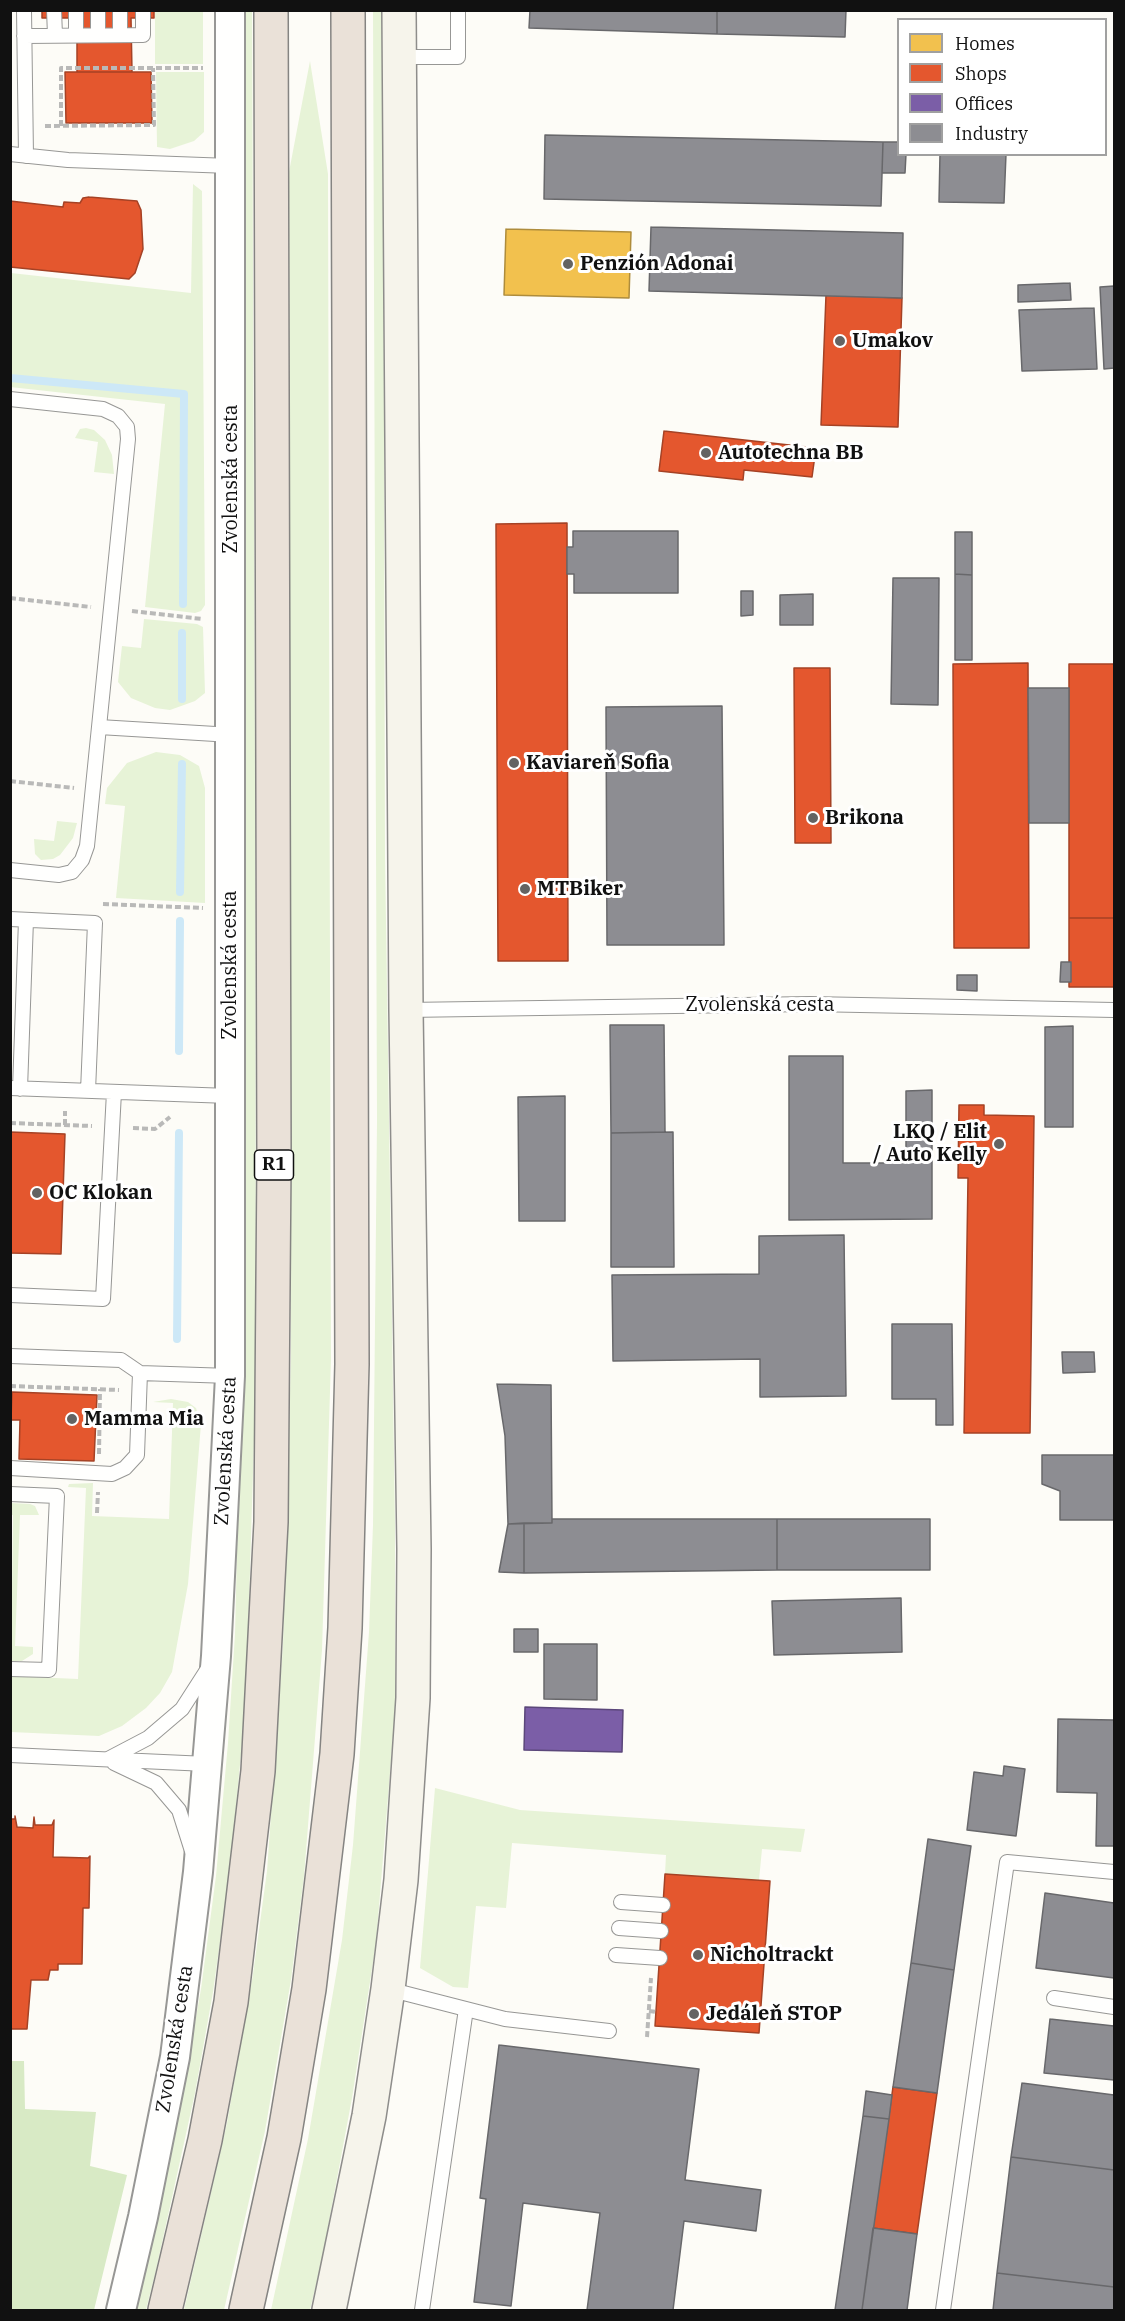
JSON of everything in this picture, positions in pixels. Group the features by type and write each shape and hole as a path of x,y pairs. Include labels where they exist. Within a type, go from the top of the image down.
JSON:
{"highway":[{"name":"R1","path":"165,2310 205,2140 231,2002 258,1771 271,1522 274,1126 271,10"},
{"path":"246,2310 284,2138 309,1989 337,1754 345,1628 352,1364 348,10"}],"main road":[{"path":"329,2310 369,2116 388,1989 410,1767 414,1648 405,1010 399,10"}],"street":[{"name":"Zvolenská cesta","path":"121,2310 143,2217 175,2056 198,1872 216,1656 230,1376 229,1096 232,735 230,10"}],"lane":[{"path":"24,10 26,156"},
{"path":"54,10 55,36"},
{"path":"76,10 76,35"},
{"path":"98,10 98,35"},
{"path":"120,10 120,35"},
{"path":"24,36 143,35 143,10"},
{"path":"399,57 458,57 458,10"},
{"path":"10,154 230,166"},
{"path":"10,399 103,409 118,416 127,427 127,450 87,846 82,860 72,872 59,875 10,870"},
{"path":"99,727 232,735"},
{"path":"10,919 95,924 88,1091"},
{"path":"26,920 15,1088 229,1096"},
{"name":"Zvolenská cesta","path":"405,1010 810,1004 1114,1010"},
{"path":"10,1295 103,1299 114,1092"},
{"path":"10,1356 121,1360 140,1373 230,1376"},
{"path":"10,1468 112,1474 125,1468 136,1455 140,1373"},
{"path":"10,1669 49,1670 57,1471"},
{"path":"10,1494 57,1496"},
{"path":"106,1760 148,1738 182,1709 216,1656"},
{"path":"10,1755 207,1764"},
{"path":"106,1760 156,1783 179,1810 198,1872"},
{"path":"943,2310 1007,1862 1114,1872"},
{"path":"621,1902 663,1905"},
{"path":"619,1928 662,1931"},
{"path":"616,1955 660,1958"},
{"path":"388,1989 505,2019 609,2031"},
{"path":"1054,1998 1114,2007"},
{"path":"422,2310 466,2009"}],"path":[{"path":"61,126 61,68 87,70 210,68"},
{"path":"26,126 154,125 153,68"},
{"path":"10,781 93,790"},
{"path":"94,903 213,908"},
{"path":"10,1386 126,1390"},
{"path":"649,2012 656,2012"}],"green space":[{"path":"383,10 385,855 395,1525 395,1712 376,1943 352,2098 322,2259 310,2310 271,2310 308,2139 342,1940 353,1845 369,1632 373,1525 377,1121 373,11"},
{"path":"155,11 203,11 203,64 155,64"},
{"path":"243,11 252,11 255,786 256,1374 248,1635 242,1744 229,1878 213,1992 195,2093 146,2310 133,2310 183,2090 201,1989 216,1876 235,1634 246,1173"},
{"path":"310,61 328,174 331,1359 322,1650 304,1876 291,1980 265,2131 224,2310 184,2310 227,2123 253,1974 267,1871 283,1645 291,1357 289,172"},
{"path":"156,72 204,72 204,132 194,141 170,149 157,147"},
{"path":"193,184 202,191 205,605 201,611 195,613 145,607 165,404 10,387 11,273 191,293"},
{"path":"80,429 94,430 105,440 112,455 114,474 94,472 98,442 75,438"},
{"path":"144,619 197,624 203,627 205,693 195,701 170,710 155,708 131,698 118,682 122,646 141,648"},
{"path":"156,752 180,755 199,766 205,788 205,903 116,898 125,806 105,804 107,788 127,763"},
{"path":"57,821 77,823 73,838 60,855 53,859 41,860 35,854 34,839 54,841"},
{"path":"171,1399 188,1402 196,1408 201,1424 188,1584 172,1672 160,1693 146,1708 122,1726 99,1736 11,1732 11,1676 78,1679 86,1488 68,1487 69,1484 93,1483 92,1516 169,1519 173,1403 153,1402"},
{"path":"11,1503 35,1506 39,1515 20,1515 15,1646 33,1647 33,1654 22,1661 11,1661 13,1515 11,1515"},
{"path":"435,1788 520,1810 805,1829 801,1852 762,1849 759,1880 665,1874 666,1855 512,1843 506,1908 476,1906 468,1988 453,1987 420,1968"},
{"path":"11,2061 24,2061 25,2109 96,2112 90,2166 127,2175 94,2310 11,2310"}],"building: Homes":[{"name":"Penzión Adonai","path":"506,229 631,232 629,298 504,295"}],"building: Shops":[{"path":"42,10 154,10 154,18 131,18 132,72 77,72 77,18 42,18"},
{"path":"65,72 151,72 152,123 66,123"},
{"path":"83,198 137,201 141,210 143,249 135,273 129,279 10,267 10,201 63,207 64,202 80,203"},
{"path":"826,295 902,298 898,427 821,425"},
{"path":"664,431 816,448 812,477 744,470 743,480 659,471"},
{"path":"567,523 568,961 498,961 496,524"},
{"path":"1028,663 1029,948 954,948 953,664"},
{"path":"1069,664 1114,664 1114,918 1069,918"},
{"path":"794,668 830,668 831,843 795,843"},
{"path":"1069,918 1114,918 1114,987 1069,987"},
{"path":"959,1105 984,1105 984,1115 1034,1116 1030,1433 964,1433 968,1178 958,1178"},
{"name":"OC Klokan","path":"10,1132 65,1134 61,1254 10,1253"},
{"path":"12,1392 97,1395 94,1461 19,1459 20,1420 11,1420"},
{"path":"15,1816 17,1827 33,1828 34,1817 35,1825 52,1825 54,1820 53,1857 88,1858 90,1856 89,1908 83,1908 82,1964 58,1964 58,1970 50,1970 48,1980 31,1980 27,2029 10,2029 10,1819 15,1819"},
{"path":"665,1874 770,1881 759,2033 655,2026"},
{"path":"893,2087 937,2093 917,2234 873,2228"}],"building: Offices":[{"path":"525,1707 623,1710 622,1752 524,1750"}],"building: Industry":[{"path":"530,10 717,10 717,34 529,28"},
{"path":"717,10 846,10 845,37 717,34"},
{"path":"545,135 883,142 881,206 544,199"},
{"path":"883,142 897,142 897,156 906,156 905,173 882,173"},
{"path":"940,156 1006,156 1004,203 939,202"},
{"path":"651,227 903,233 902,298 649,291"},
{"path":"1070,283 1071,300 1018,302 1018,285"},
{"path":"1114,286 1114,368 1104,369 1100,287"},
{"path":"1094,308 1097,369 1022,371 1019,310"},
{"path":"573,531 678,531 678,593 574,593 574,574 567,574 567,547 573,547"},
{"path":"955,532 972,532 972,575 955,574"},
{"path":"955,574 972,575 972,660 955,660"},
{"path":"893,578 939,578 938,705 891,704"},
{"path":"741,591 753,591 753,615 741,616"},
{"path":"813,594 813,625 780,625 780,595"},
{"path":"1028,688 1069,688 1069,823 1029,823"},
{"path":"722,706 724,945 607,945 606,707"},
{"path":"1061,962 1071,962 1071,982 1060,982"},
{"path":"957,975 977,975 977,991 957,990"},
{"path":"610,1025 664,1025 665,1132 611,1133"},
{"path":"1073,1026 1073,1127 1045,1127 1045,1027"},
{"path":"789,1056 843,1056 843,1163 906,1163 906,1091 932,1090 932,1219 789,1220"},
{"path":"565,1096 565,1221 519,1221 518,1097"},
{"path":"673,1132 674,1267 611,1267 611,1133"},
{"path":"844,1235 846,1396 760,1397 760,1359 613,1361 612,1275 759,1274 759,1236"},
{"path":"892,1324 952,1324 953,1425 936,1425 936,1399 892,1399"},
{"path":"1062,1352 1094,1352 1095,1372 1063,1373"},
{"path":"497,1384 551,1385 552,1523 508,1524 505,1436"},
{"path":"1042,1455 1114,1455 1114,1520 1060,1520 1060,1491 1042,1484"},
{"path":"552,1519 777,1519 777,1570 524,1573 524,1523 552,1523"},
{"path":"777,1519 930,1519 930,1570 777,1570"},
{"path":"524,1523 524,1573 499,1572 508,1524"},
{"path":"901,1598 902,1652 774,1655 772,1601"},
{"path":"514,1629 538,1629 538,1652 514,1652"},
{"path":"544,1644 597,1644 597,1700 544,1699"},
{"path":"1058,1719 1114,1720 1114,1846 1096,1846 1097,1793 1057,1792"},
{"path":"1004,1766 1025,1769 1016,1836 967,1830 974,1772 1003,1776"},
{"path":"928,1839 971,1846 954,1970 911,1963"},
{"path":"1045,1893 1114,1903 1114,1978 1036,1968"},
{"path":"911,1963 954,1970 937,2093 893,2087"},
{"path":"1050,2019 1114,2026 1114,2080 1044,2073"},
{"path":"499,2045 699,2069 685,2180 761,2190 756,2231 684,2221 673,2310 587,2310 600,2213 523,2203 511,2306 474,2302 486,2199 480,2198"},
{"path":"1022,2083 1114,2095 1114,2170 1011,2157"},
{"path":"866,2091 892,2095 889,2119 863,2116"},
{"path":"863,2116 889,2119 862,2310 835,2310"},
{"path":"1011,2157 1114,2170 1114,2287 997,2273"},
{"path":"873,2228 917,2234 907,2310 862,2310"},
{"path":"997,2273 1114,2287 1114,2310 993,2310"}],"waterway":[{"path":"10,378 184,394 183,604"},
{"path":"182,633 182,699"},
{"path":"180,892 182,764"},
{"path":"179,1051 180,921"},
{"path":"177,1339 179,1133"}],"place":[{"name":"Penzión Adonai","path":"568,264"},
{"name":"Umakov","path":"840,341"},
{"name":"Autotechna BB","path":"706,453"},
{"name":"Kaviareň Sofia","path":"514,763"},
{"name":"Brikona","path":"813,818"},
{"name":"MTBiker","path":"525,889"},
{"name":"LKQ / Elit / Auto Kelly","path":"999,1144"},
{"name":"OC Klokan","path":"37,1193"},
{"name":"Mamma Mia","path":"72,1419"},
{"name":"Nicholtrackt","path":"698,1955"},
{"name":"Jedáleň STOP","path":"694,2014"}]}
